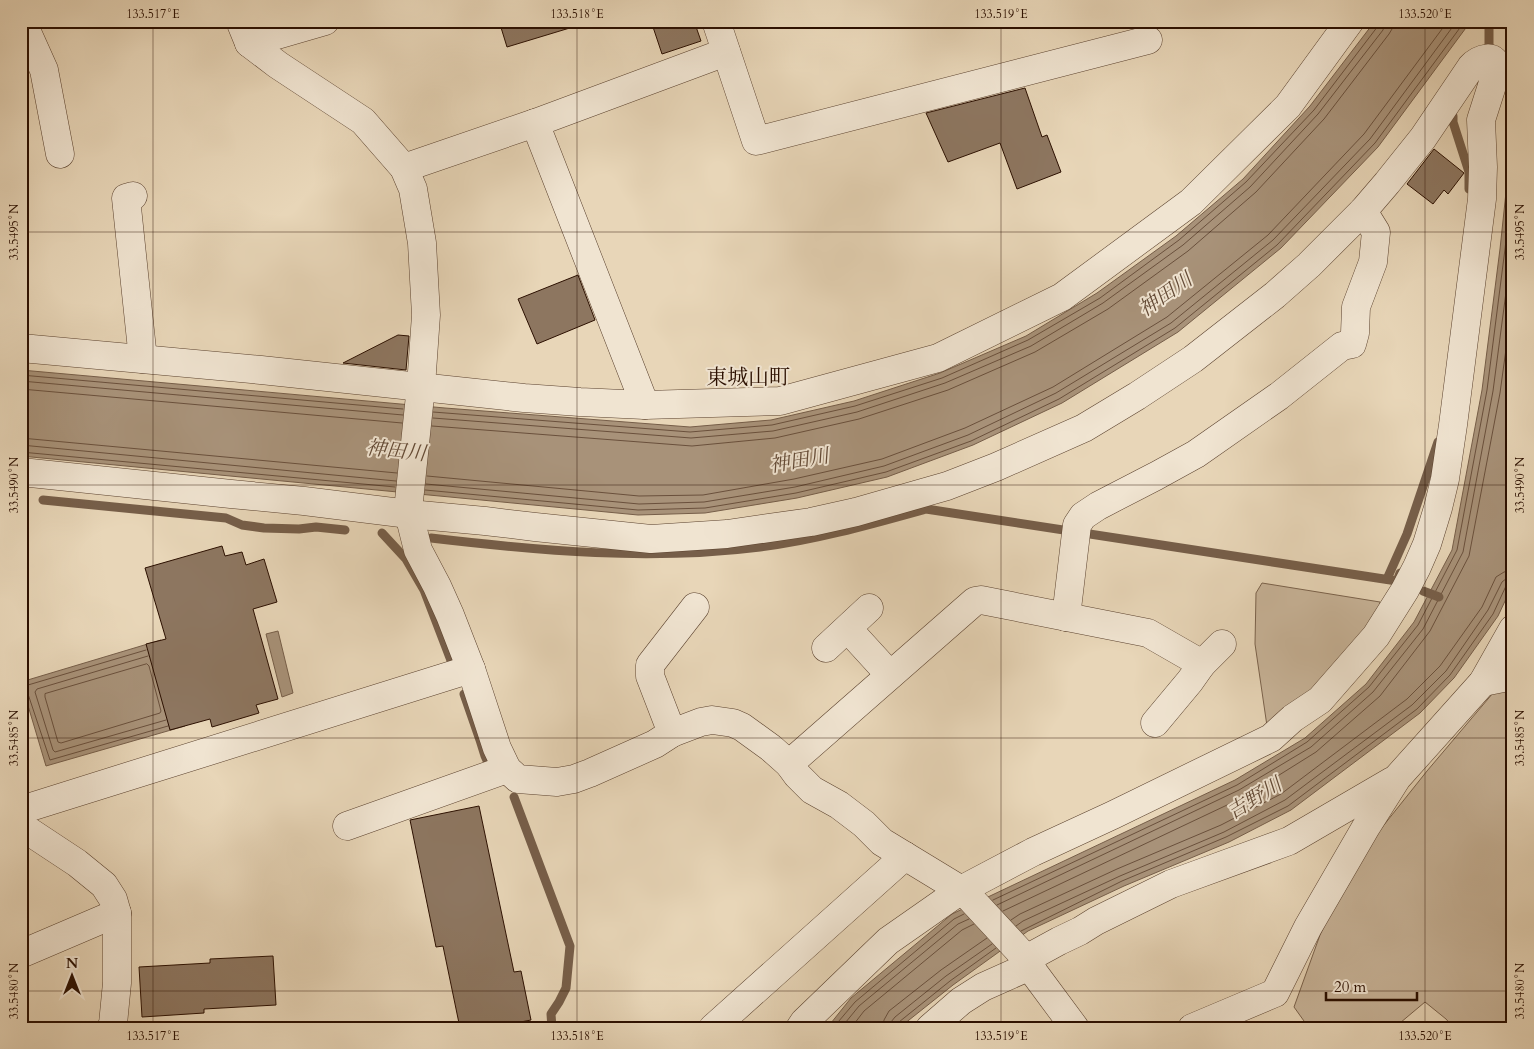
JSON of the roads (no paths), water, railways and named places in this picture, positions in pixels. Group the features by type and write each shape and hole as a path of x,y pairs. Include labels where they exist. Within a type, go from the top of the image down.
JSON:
{"street":[{"path":"22,21 44,70 60,154"},
{"path":"244,32 325,21"},
{"path":"716,21 756,140 1148,40"},
{"path":"21,348 143,359 420,392 645,405 780,401 938,358 1062,296 1191,202 1288,106 1350,21"},
{"path":"244,32 278,65 363,121 404,168 413,189 422,243 426,315 409,507 418,550 438,586 471,669 497,748 507,770 518,778 558,782 590,773 701,722 712,720 733,723 742,727 771,748 812,790 839,805 864,824 882,842 965,894 1026,959 1075,1028"},
{"path":"404,168 535,123 726,52"},
{"path":"21,472 304,501 409,507 485,521 651,539 727,534 811,522 856,512 947,486 996,467 1084,428 1193,359 1275,296 1309,265 1363,211 1387,183 1423,138 1477,60 1483,58 1494,60 1497,70 1481,120 1482,199 1445,479 1428,544 1405,590 1376,636 1320,700 1294,718 1271,738 1033,852 888,941 800,1028"},
{"path":"535,123 645,405"},
{"path":"134,196 126,198 143,359"},
{"path":"1066,616 1074,546 1083,516 1098,506 1196,454 1279,396 1342,346 1352,344 1356,307 1373,262 1376,232 1363,211"},
{"path":"788,764 975,601 982,600 1148,633 1202,664"},
{"path":"672,734 650,676 650,665 695,607"},
{"path":"826,648 869,608"},
{"path":"848,629 890,675"},
{"path":"1192,1028 1275,993 1308,927 1396,778 1483,682 1513,629"},
{"path":"1155,723 1202,664 1222,644"},
{"path":"21,810 471,669"},
{"path":"1483,682 1513,676"},
{"path":"347,826 507,770"},
{"path":"930,1028 961,1001 1026,959 1096,921 1170,884 1289,841 1396,778"},
{"path":"21,826 77,863 104,885 113,899 116,913 117,983 111,1028"},
{"path":"713,1028 905,856"},
{"path":"21,954 116,913"}],"water":[{"name":"神田川","path":"1375,21 1471,21 1378,147 1281,248 1178,332 1062,403 973,445 887,477 797,498 705,513 638,515 21,456 21,370 445,408 690,427 771,420 854,401 940,373 1026,336 1097,293 1176,236 1243,179 1310,106"},
{"name":"吉野川","path":"1513,126 1513,584 1498,616 1454,678 1420,713 1291,810 1229,842 1124,886 1028,931 953,985 899,1028 827,1028 851,998 952,914 1235,780 1305,738 1366,684 1414,622 1452,550 1482,390"},
{"path":"278,631 293,693 282,697 266,634"},
{"path":"161,640 185,726 46,766 21,682"}],"waterway":[{"path":"1489,21 1489,47"},
{"path":"1453,116 1453,122 1469,172 1469,189"},
{"path":"1387,579 1407,534 1438,442"},
{"path":"43,500 226,518 242,525 264,528 299,529 316,527 345,530"},
{"path":"431,538 596,553 636,554 719,551 802,540 926,509 1397,581 1400,573"},
{"path":"382,533 406,559 424,590 455,671"},
{"path":"1423,591 1439,597"},
{"path":"464,694 490,767"},
{"path":"514,797 570,946 566,988 551,1014 552,1028"}],"district":[{"name":"東城山町","path":"748,377"}]}
